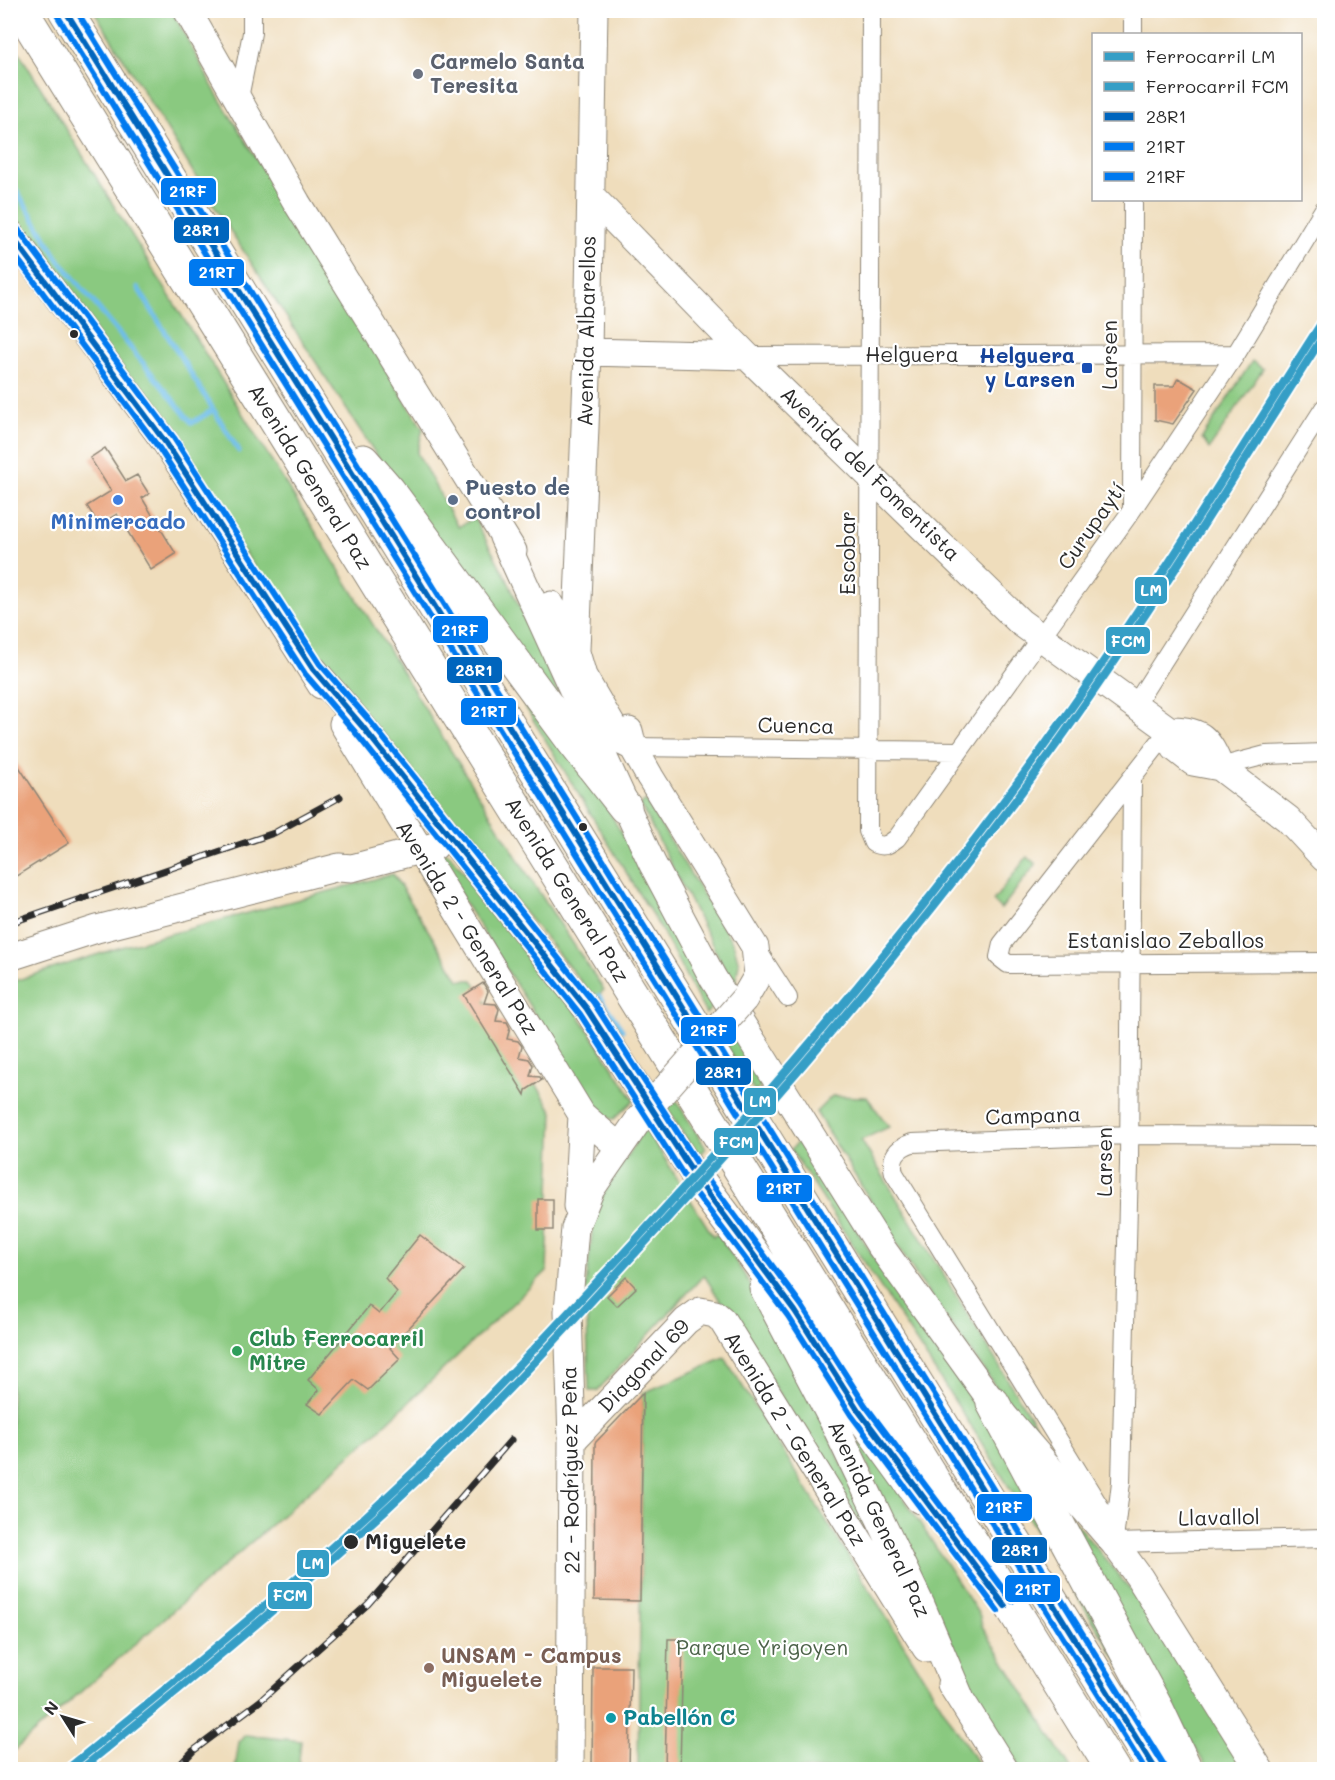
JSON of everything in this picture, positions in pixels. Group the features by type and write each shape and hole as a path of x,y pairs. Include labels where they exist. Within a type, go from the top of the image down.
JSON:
{"highway":[{"name":"Avenida General Paz","path":"21,10 1113,1770"},
{"name":"Avenida General Paz","path":"65,10 1156,1770"},
{"path":"292,377 389,490 573,741 625,807"},
{"path":"698,1180 795,1311 890,1455 1033,1641"},
{"path":"993,1403 1158,1711 1186,1770"}],"street":[{"path":"187,10 238,103 503,537 547,597 576,651 593,671 631,734 633,747 788,998"},
{"path":"238,103 252,33 252,10"},
{"name":"Avenida Albarellos","path":"576,651 588,352 594,10"},
{"name":"Escobar","path":"871,10 868,831 873,843"},
{"path":"1133,10 1133,33"},
{"name":"Avenida del Fomentista","path":"591,196 747,356 1020,622 1169,730 1189,729 1210,744 1220,767 1288,819 1324,858"},
{"name":"Larsen","path":"1131,510 1133,201"},
{"name":"Curupaytí","path":"873,843 881,846 888,845 897,838 1041,638 1236,354 1324,209"},
{"name":"Avenida 2 - General Paz","path":"10,233 166,443 313,669 396,813 582,1114 618,1146"},
{"name":"Helguera","path":"588,352 747,356 1236,354"},
{"path":"1135,705 1324,408"},
{"path":"503,537 625,807 677,914 751,1040 879,1244 993,1403 1026,1439 1090,1519 1114,1543 1139,1577 1260,1770"},
{"name":"Avenida General Paz","path":"313,669 465,853 587,1009 698,1180 771,1301 808,1373 921,1605 960,1697"},
{"path":"1132,780 1169,730"},
{"name":"Cuenca","path":"633,747 958,751"},
{"path":"1220,767 1266,755 1324,753"},
{"name":"Larsen","path":"1114,1543 1121,1482 1132,780"},
{"name":"Estanislao Zeballos","path":"1132,780 1002,944 999,957 1008,964 1324,962"},
{"path":"339,867 351,858 386,844 395,830 396,813"},
{"path":"10,957 97,929 339,867 352,868 419,849 442,846 465,853"},
{"name":"22 - Rodríguez Peña","path":"570,1770 572,1441 568,1311 575,1228 591,1189 618,1146 744,999 758,975 755,947"},
{"path":"575,1228 581,1171 582,1114"},
{"name":"Campana","path":"1114,1543 1101,1509 894,1173 893,1157 897,1150 912,1143 1128,1135 1324,1136"},
{"name":"Diagonal 69","path":"572,1441 694,1314 707,1311 722,1320"},
{"name":"Avenida 2 - General Paz","path":"722,1320 904,1616 960,1697 1005,1770"},
{"name":"Llavallol","path":"1114,1543 1324,1538"}],"green space":[{"path":"94,11 172,11 216,93 423,429 417,453 458,527 474,518 507,579 571,721 390,476 209,198"},
{"path":"10,38 531,880 604,990 595,999 313,652 11,213"},
{"path":"1252,361 1263,369 1209,449 1202,438"},
{"path":"465,608 608,809 715,1004 706,1014 662,931"},
{"path":"646,801 734,945 739,964 735,983 730,979 640,804"},
{"path":"437,851 449,854 574,1008 634,1100 614,1119 606,1118 592,1106 435,855"},
{"path":"1027,857 1036,864 1001,909 993,901"},
{"name":"Club Ferrocarril Mitre","path":"393,874 459,980 473,980 553,1112 547,1271 379,1430 11,1753 11,982 121,947"},
{"path":"733,1032 764,1082 755,1093 724,1042"},
{"path":"832,1096 867,1097 889,1127 861,1140 1066,1475 1011,1408 918,1278 816,1112"},
{"path":"675,1099 706,1148 698,1158 667,1108"},
{"path":"645,1127 713,1236 719,1234 758,1297 810,1393 888,1567 704,1275 597,1391 589,1391 586,1285 595,1208"},
{"path":"800,1139 918,1328 984,1412 1154,1719 971,1426 791,1150"},
{"name":"Parque Yrigoyen","path":"725,1358 981,1769 638,1770 643,1393"},
{"path":"825,1376 980,1616 982,1626 1071,1769 1020,1769 977,1697"},
{"path":"1059,1503 1143,1605 1248,1769 1207,1769"},
{"path":"245,1735 301,1741 298,1769 235,1769 239,1742"}],"building":[{"path":"1178,378 1197,389 1173,424 1155,420 1155,386 1174,386"},
{"path":"105,448 126,481 137,475 149,494 142,498 176,554 151,570 117,514 99,525 87,506 111,491 90,458"},
{"path":"10,753 69,843 10,880"},
{"path":"483,983 488,991 484,1003 496,1004 499,1009 496,1021 507,1022 510,1028 507,1039 518,1041 522,1046 519,1057 529,1059 533,1065 530,1076 540,1077 542,1080 526,1090 525,1095 464,995"},
{"path":"538,1199 553,1199 553,1230 538,1230"},
{"path":"420,1235 464,1269 390,1348 400,1359 368,1390 354,1380 322,1414 307,1404 319,1390 308,1380 369,1306 379,1314 397,1292 385,1278"},
{"path":"626,1277 636,1288 617,1306 607,1296"},
{"path":"643,1393 640,1601 594,1600 595,1443"},
{"path":"668,1639 683,1639 680,1770 665,1770"},
{"name":"Pabellón C","path":"593,1667 631,1667 629,1770 592,1770"}],"waterway":[{"path":"10,180 59,260 192,423 213,410"},
{"path":"138,288 239,451"},
{"path":"599,996 622,1030"}],"railway":[{"path":"10,923 274,833 340,797"},
{"path":"175,1770 193,1751 260,1701 368,1604 511,1440"}],"rail line":[{"name":"LM","path":"66,1770 281,1592 433,1453 621,1256 786,1072 943,881 1042,749 1151,590 1324,319"},
{"name":"FCM","path":"80,1770 288,1597 437,1462 493,1406 684,1200 793,1076 900,949 1002,819 1051,752 1157,598 1324,335"}],"transit line":[{"name":"28R1","path":"65,10 1156,1770"},
{"name":"21RF","path":"76,10 1164,1765"},
{"name":"21RT","path":"57,15 1145,1770"},
{"name":"21RF","path":"17,228 174,438 320,664 369,720 594,1003 705,1175 802,1306 865,1405 1012,1601"},
{"name":"28R1","path":"10,234 166,443 313,669 362,726 587,1009 698,1180 795,1311 858,1410 1005,1606"},
{"name":"21RT","path":"10,249 159,448 305,674 355,732 580,1014 690,1185 788,1316 851,1415 998,1611"}],"place":[{"name":"Carmelo Santa Teresita","path":"418,74"},
{"name":"Helguera y Larsen","path":"1087,368"},
{"name":"Minimercado","path":"118,500"},
{"name":"Puesto de control","path":"453,500"},
{"name":"Club Ferrocarril Mitre","path":"237,1351"},
{"name":"Miguelete","path":"351,1542"},
{"name":"UNSAM - Campus Miguelete","path":"429,1668"},
{"name":"Pabellón C","path":"611,1718"}]}
